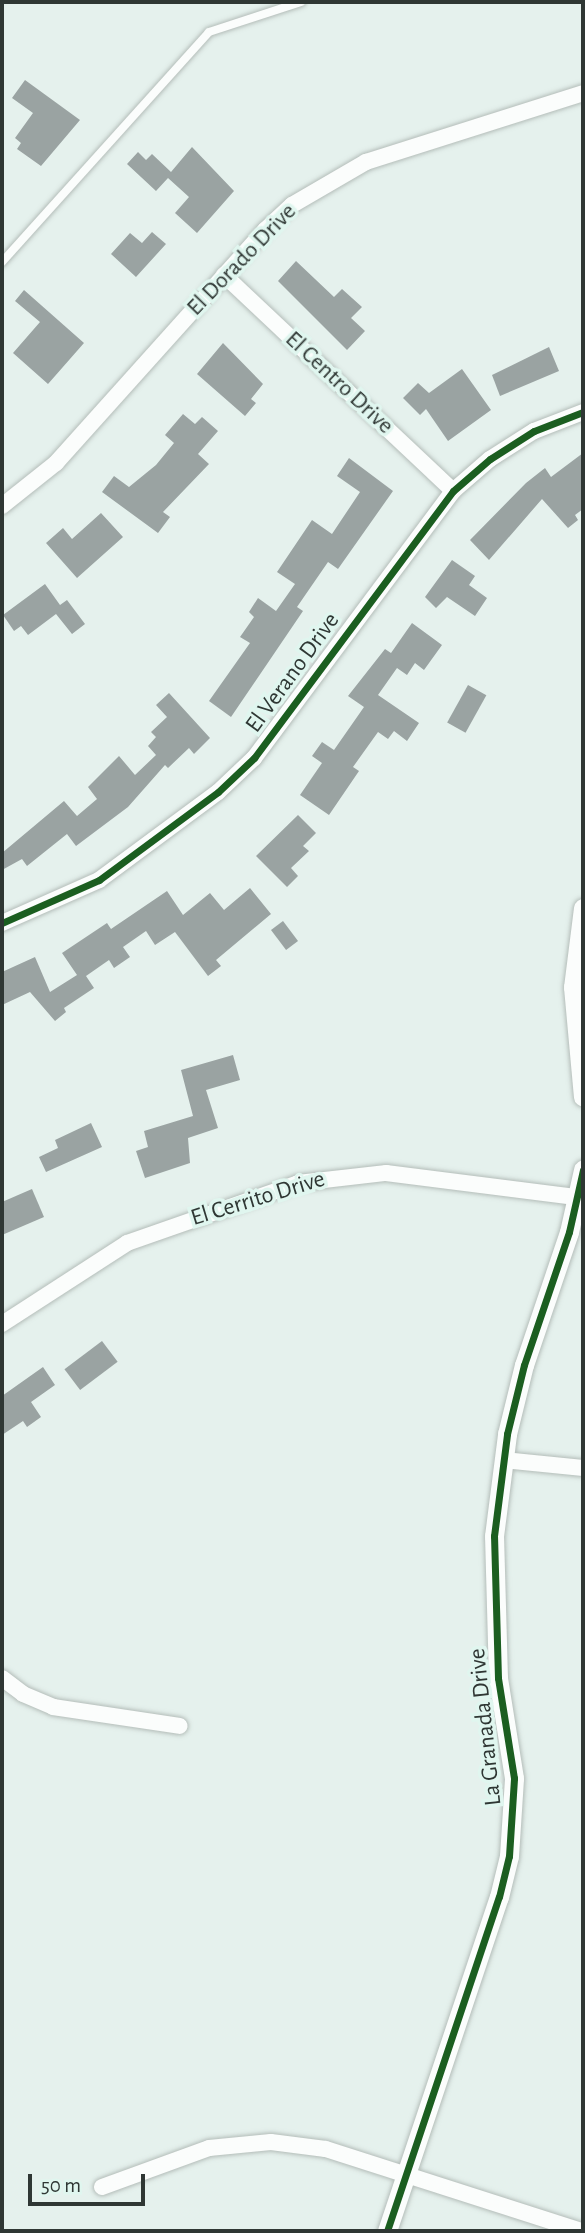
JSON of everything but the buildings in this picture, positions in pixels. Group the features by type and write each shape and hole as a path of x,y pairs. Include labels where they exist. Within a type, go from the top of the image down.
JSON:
{"street":[{"name":"El Dorado Drive","path":"2,506 56,463 265,230 325,182 366,162 583,93"},
{"name":"El Centro Drive","path":"224,275 453,491"},
{"name":"El Verano Drive","path":"2,923 99,880 219,792 254,758 453,491 490,459 523,438 583,412"},
{"path":"583,908 573,987 583,1097"},
{"name":"La Granada Drive","path":"387,2231 499,1897 509,1856 514,1778 498,1678 494,1536 504,1460 524,1365 581,1198 583,1170"},
{"name":"El Cerrito Drive","path":"2,1324 127,1243 298,1184 341,1175 386,1173 581,1198"},
{"path":"504,1460 583,1468"},
{"path":"2,1678 23,1694 53,1707 180,1726"},
{"path":"102,2187 198,2151 271,2143 326,2149 405,2177 581,2231"}],"lane":[{"path":"2,262 209,32 301,2"}],"cycle path":[{"path":"2,923 99,880 218,792 254,758 453,491 490,459 534,431 583,412"},
{"path":"387,2231 499,1897 509,1856 514,1778 498,1678 494,1536 507,1434 524,1365 569,1232 583,1170"}]}
